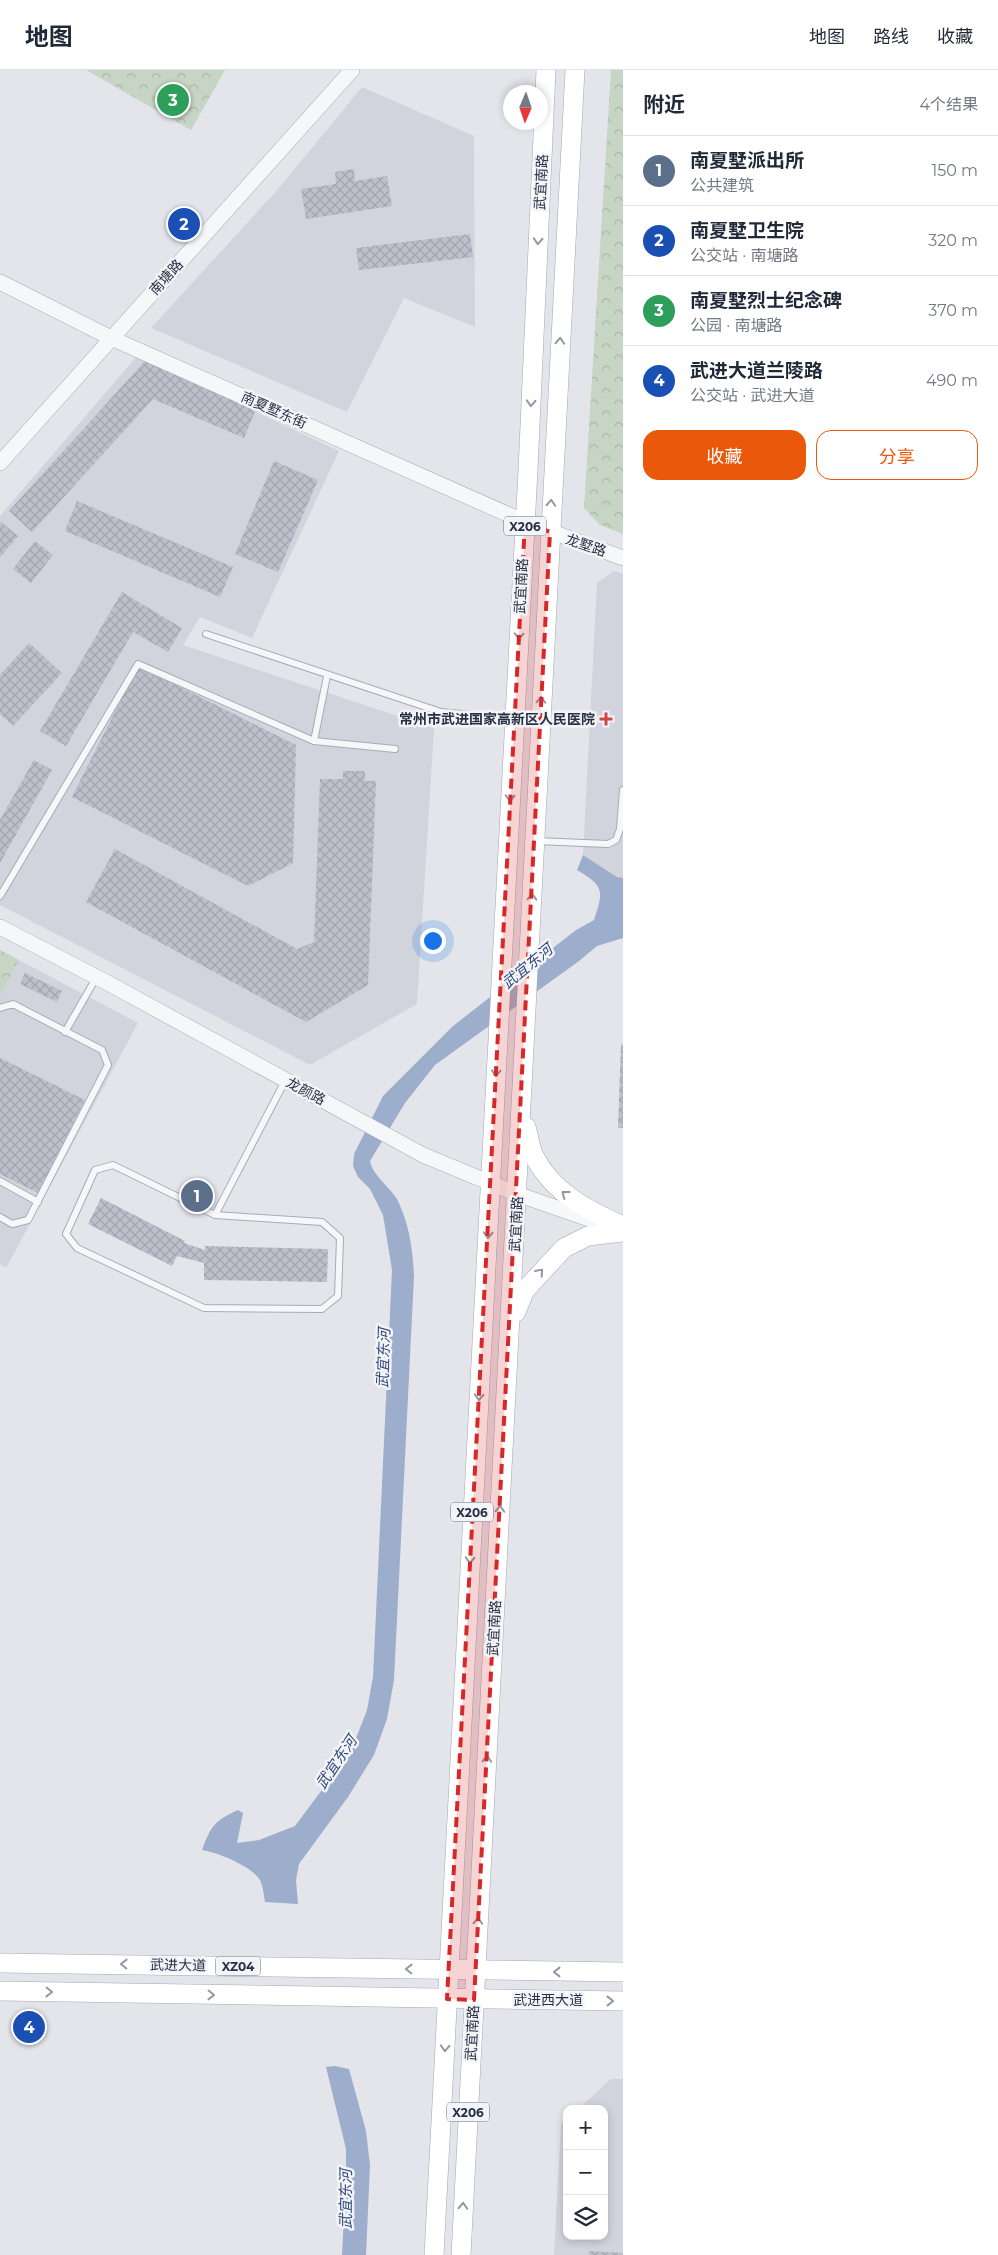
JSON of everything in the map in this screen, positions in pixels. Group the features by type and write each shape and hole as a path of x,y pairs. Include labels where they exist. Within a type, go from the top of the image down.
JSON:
{"main road":[{"name":"武宜南路","path":"434,2255 525,522 546,70"},
{"name":"武宜南路","path":"461,2255 575,70"},
{"path":"522,1110 534,1156 552,1184 584,1208 623,1227"},
{"path":"510,1330 524,1290 564,1248 588,1236 623,1232"},
{"name":"武进大道","path":"0,1963 475,1970"},
{"name":"武进西大道","path":"475,1970 623,1972"},
{"name":"武进大道","path":"0,1991 474,2000"},
{"name":"武进西大道","path":"474,2000 623,2001"}],"street":[{"name":"南塘路","path":"0,463 352,70"},
{"name":"南夏墅东街","path":"0,282 111,338 550,532"},
{"name":"龙墅路","path":"550,532 623,558"},
{"name":"龙颜路","path":"0,927 423,1154 517,1194 599,1223 623,1227"}],"lane":[{"path":"206,634 327,676 441,712 514,719"},
{"path":"0,896 138,664 314,741 395,749"},
{"path":"314,741 327,676"},
{"path":"534,841 608,844 616,840 620,829 623,790"},
{"path":"65,1032 96,977"},
{"path":"0,1008 13,1004 102,1050 108,1065 28,1220 12,1224 0,1217"},
{"path":"216,1215 286,1080"},
{"path":"113,1165 216,1215 322,1222 340,1238 338,1296 322,1309 204,1308 77,1248 66,1234 95,1170 113,1165"},
{"path":"0,1181 38,1202"}],"highlighted area":[{"path":"525,522 550,532 474,2000 447,1999"}],"shaded area":[{"path":"362,87 474,136 475,327 404,298 347,412 151,328 279,188"},
{"path":"137,356 339,451 252,638 200,617 183,645 434,728 417,1004 310,1065 0,905 0,516"},
{"name":"常州市武进国家高新区人民医院","path":"614,571 623,574 623,883 583,855 597,583"},
{"path":"19,960 138,1023 6,1268 0,1264 0,996"},
{"path":"611,2079 623,2079 623,2255 554,2255 561,2124 563,2122 563,2240 608,2240 608,2105 582,2105"}],"green space":[{"path":"86,70 225,70 191,130"},
{"path":"611,70 623,70 623,534 600,525 584,508"},
{"path":"0,950 19,960 0,996"}],"water":[{"path":"583,855 617,877 623,878 623,938 597,946 435,1065 405,1103 370,1161 374,1171 394,1194 405,1217 410,1237 414,1276 394,1680 387,1719 374,1755 348,1797 299,1864 296,1880 298,1904 265,1902 261,1882 250,1870 233,1860 202,1850 208,1835 218,1821 238,1810 243,1813 237,1843 259,1840 295,1826 351,1751 367,1710 373,1677 392,1270 383,1215 370,1189 358,1177 353,1166 354,1154 383,1096 453,1026 576,930 594,920 600,895 597,885 577,870"},
{"name":"武宜东河","path":"335,2066 349,2069 366,2131 370,2165 366,2255 342,2255 346,2149 326,2067"}],"building":[{"path":"354,169 355,181 387,176 392,206 306,219 301,189 336,184 335,172"},
{"path":"470,234 473,257 359,270 356,248"},
{"path":"145,361 256,409 244,438 153,399 32,532 9,511"},
{"path":"274,461 318,480 278,572 235,554"},
{"path":"77,501 233,567 220,597 65,531"},
{"path":"0,523 18,536 0,557"},
{"path":"35,541 53,555 31,583 13,569"},
{"path":"122,592 182,628 168,652 133,632 66,746 40,731"},
{"path":"29,643 62,673 13,726 0,714 0,675"},
{"path":"138,666 296,745 293,863 248,886 72,797"},
{"path":"34,760 52,770 0,863 0,820"},
{"path":"343,771 365,771 365,781 376,781 368,985 306,1022 86,902 115,849 297,949 314,942 320,779 343,779"},
{"path":"25,973 62,991 57,1002 20,984"},
{"path":"621,1044 623,1044 623,1128 618,1128"},
{"path":"0,1058 85,1100 38,1193 0,1174"},
{"path":"101,1198 185,1241 184,1243 205,1250 205,1246 328,1249 327,1282 204,1280 204,1263 177,1256 172,1266 88,1224"},
{"path":"589,2251 623,2253 623,2255 589,2255"}],"place":[{"name":"南夏墅烈士纪念碑","path":"173,100"},
{"name":"南夏墅卫生院","path":"184,224"},
{"name":"常州市武进国家高新区人民医院","path":"606,719"},
{"name":"南夏墅派出所","path":"197,1196"},
{"name":"武进大道兰陵路","path":"29,2027"}]}
